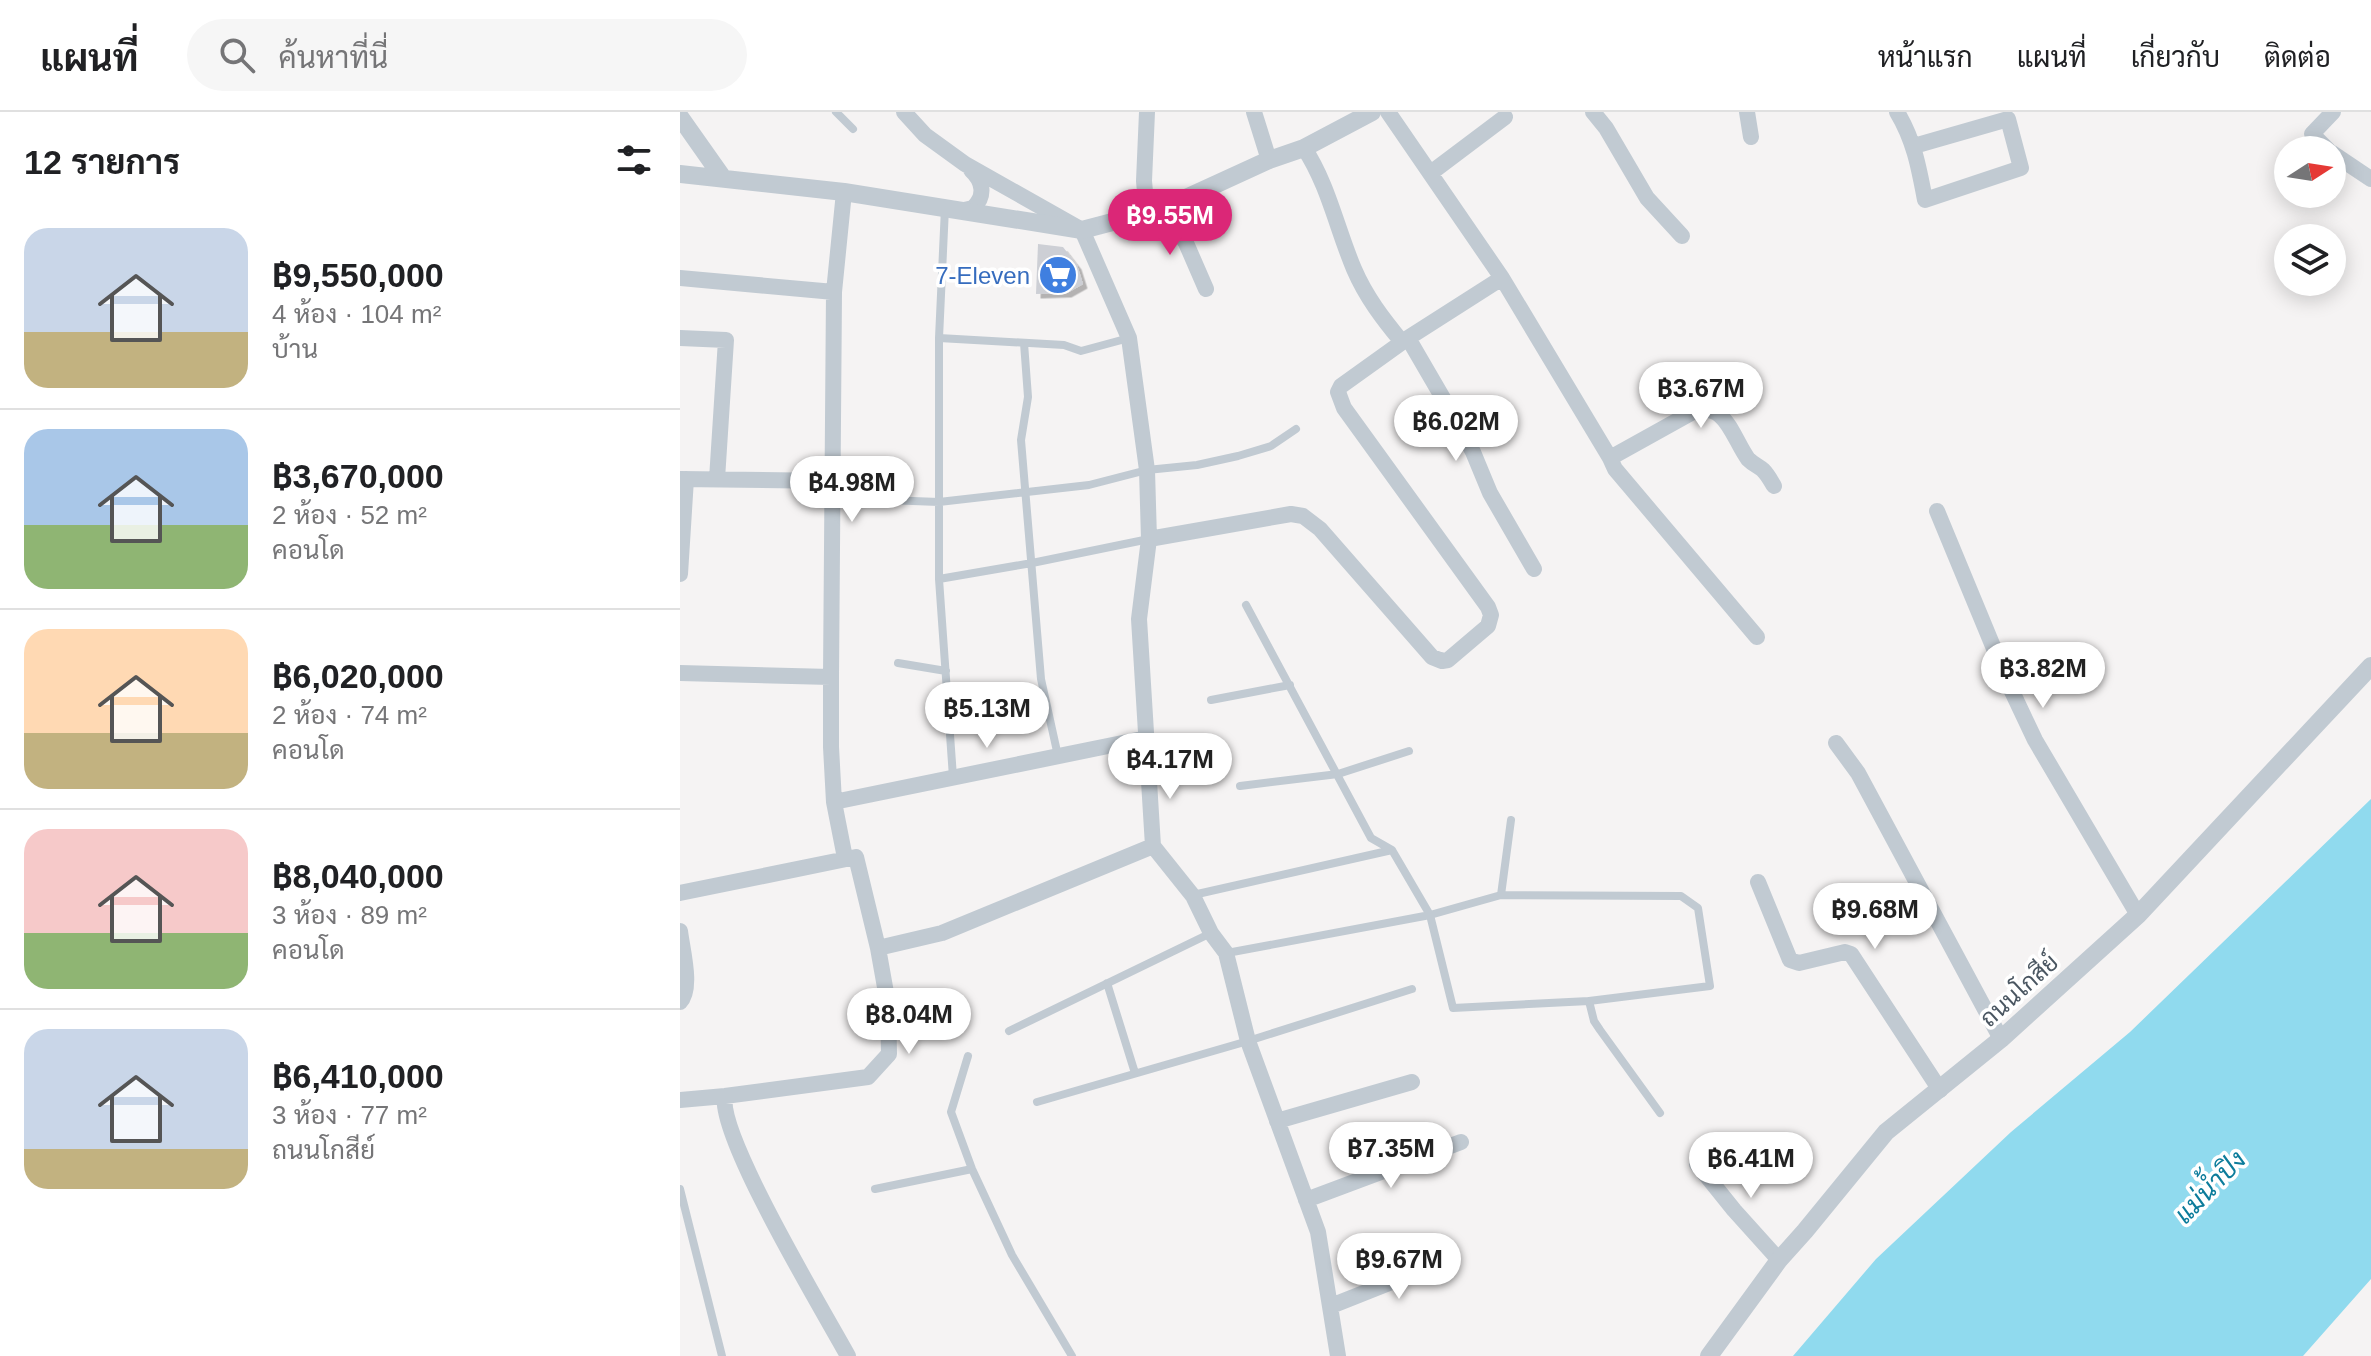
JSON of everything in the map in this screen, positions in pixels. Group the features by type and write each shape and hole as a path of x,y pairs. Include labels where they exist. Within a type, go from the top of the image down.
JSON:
{"street":[{"path":"904,112 925,135 965,164 1082,230 1129,338 1147,470 1149,539 1139,619 1153,846 1193,896 1211,933 1226,953 1248,1041 1318,1232 1338,1356"},
{"path":"1147,112 1144,181 1154,211 1186,243 1206,289"},
{"path":"1254,112 1269,160"},
{"path":"680,174 844,192 1082,230 1154,211 1269,160 1304,148 1372,112"},
{"path":"1388,112 1502,278 1615,469 1757,637"},
{"path":"1593,112 1606,128 1647,198 1682,236"},
{"path":"1747,112 1751,137"},
{"path":"1897,112 1914,146 1925,200 2021,168 2008,119 1914,146"},
{"path":"2314,136 2312,134 2333,112"},
{"path":"680,117 723,178"},
{"path":"1432,172 1505,117"},
{"path":"680,134 680,141"},
{"path":"1304,148 1316,166 1355,270 1372,304 1405,340 1473,452 1490,493 1534,569"},
{"path":"2346,163 2371,179"},
{"path":"964,210 978,203 982,187 977,176 965,164"},
{"path":"844,192 834,292 831,747 834,802 845,858"},
{"path":"680,278 834,292"},
{"path":"1149,539 1291,514 1303,516 1320,529 1432,657 1448,660 1488,626 1491,615 1488,607 1344,408 1338,392 1341,386 1405,340 1502,278"},
{"path":"680,338 726,340 717,479"},
{"path":"1610,458 1691,413 1710,409 1719,413 1749,460 1765,472 1774,486"},
{"path":"680,574 683,479 717,479 832,490"},
{"path":"1937,511 2035,740 2138,915"},
{"name":"ถนนโกสีย์","path":"1709,1356 1779,1260 1886,1132 2001,1039 2138,915 2371,666"},
{"path":"680,673 831,677"},
{"path":"834,802 1147,738"},
{"path":"1836,743 1858,773 2001,1039"},
{"path":"878,948 942,933 1153,846"},
{"path":"680,893 856,857 888,1004 889,1054 868,1077 680,1100"},
{"path":"1758,882 1790,960 1799,963 1845,952 1851,954 1940,1090"},
{"path":"680,931 687,984 686,995 680,1002"},
{"path":"1277,1121 1412,1082"},
{"path":"725,1096 724,1104 733,1136 747,1171 848,1356"},
{"path":"1306,1200 1461,1142"},
{"path":"1697,1164 1779,1260"},
{"path":"1331,1306 1452,1258"}],"lane":[{"path":"836,112 853,129"},
{"path":"945,208 939,338 939,579 953,777"},
{"path":"939,338 1064,345 1081,351 1129,338"},
{"path":"1024,343 1028,397 1021,440 1041,679 1058,756"},
{"path":"832,490 939,502 1089,485 1147,470 1197,465 1238,456 1271,446 1296,429"},
{"path":"939,579 1149,539"},
{"path":"1226,953 1430,915 1501,895 1681,896 1698,908 1710,986 1589,1001 1453,1008 1430,915 1392,850 1371,838 1246,605"},
{"path":"898,663 946,671"},
{"path":"1211,700 1290,685"},
{"path":"1240,786 1338,774 1409,751"},
{"path":"1501,895 1511,820"},
{"path":"1193,896 1392,850"},
{"path":"1009,1031 1211,933"},
{"path":"1107,983 1135,1073"},
{"path":"1037,1102 1248,1041 1412,989"},
{"path":"1589,1001 1594,1021 1660,1113"},
{"path":"968,1056 951,1112 972,1169 1012,1255 1072,1356"},
{"path":"875,1189 972,1169"},
{"path":"680,1189 722,1356"}],"water":[{"name":"แม่น้ำปิง","path":"2371,799 2371,1279 2303,1356 1793,1356 1876,1259 2011,1132 2130,1032"}],"building":[{"name":"7-Eleven","path":"1038,244 1063,247 1077,265 1083,284 1067,293 1036,294"}],"place":[{"name":"7-Eleven","path":"1058,275"}]}
